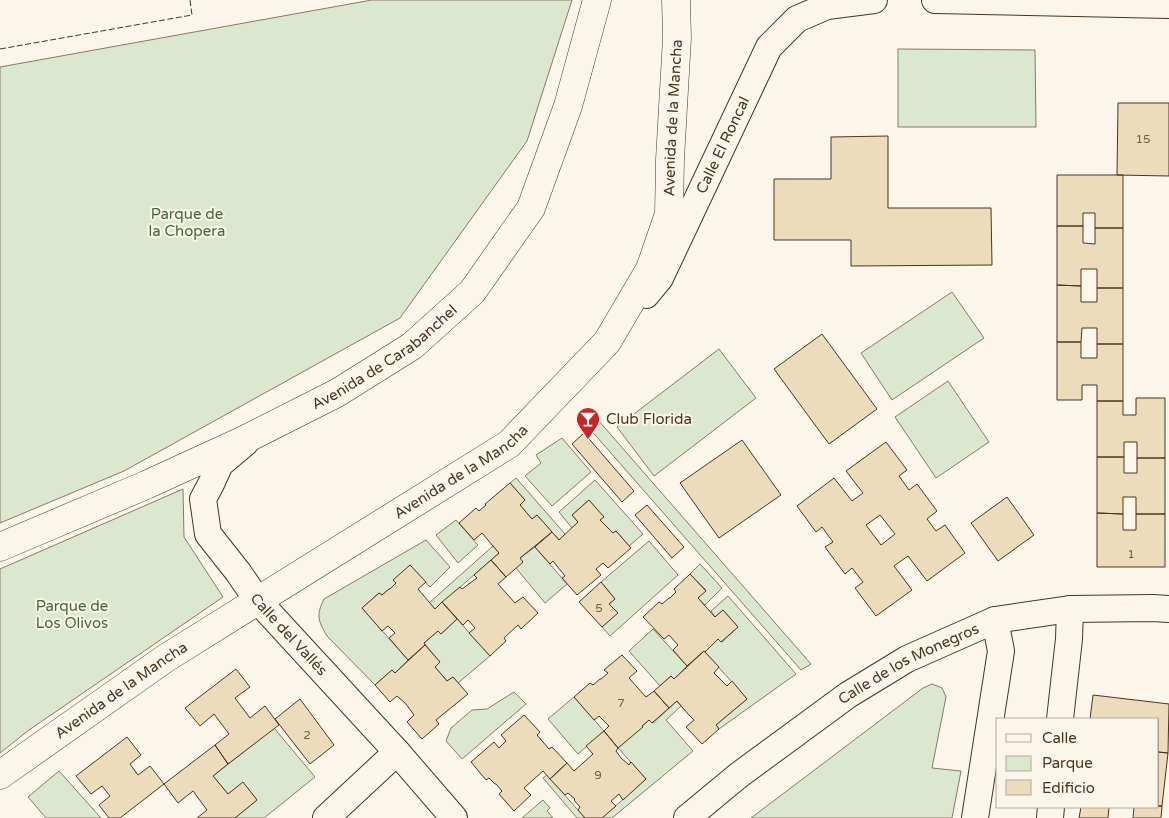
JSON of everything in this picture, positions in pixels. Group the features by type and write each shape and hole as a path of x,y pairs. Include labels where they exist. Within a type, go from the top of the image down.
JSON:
{"main road":[{"name":"Avenida de Carabanchel","path":"0,547 146,485 253,436 336,393 412,346 472,292 531,208 568,106 597,0"},
{"name":"Avenida de la Mancha","path":"0,775 166,658 509,444 608,342 650,269 669,214 677,38 676,0"}],"street":[{"name":"Calle El Roncal","path":"608,342 660,278 769,47 797,19 827,6 874,0"},
{"path":"934,0 1169,5"},
{"name":"Calle del Vallés","path":"253,436 220,464 203,499 208,534 258,601 397,752 454,818"},
{"path":"1060,718 1069,639 1070,609"},
{"name":"Calle de los Monegros","path":"687,818 739,774 848,695 907,659 995,620 1070,609 1169,609"},
{"path":"975,818 1001,651 995,620"},
{"path":"326,818 397,752"}],"green space":[{"name":"Parque de la Chopera","path":"372,0 572,0 527,141 400,318 124,471 0,523 0,67"},
{"path":"898,49 1035,50 1036,127 898,127"},
{"path":"952,292 984,338 892,400 861,353"},
{"path":"719,349 756,398 654,476 617,427"},
{"path":"948,381 989,442 936,478 895,417"},
{"path":"591,412 811,664 801,670 582,420"},
{"path":"562,438 591,472 552,506 525,476 541,463 536,455"},
{"path":"516,478 565,534 559,540 537,515 532,519 520,505 525,500 510,483"},
{"path":"595,480 643,534 629,546 616,531 613,533 600,520 603,517 589,500 572,515 578,522 572,528 559,512"},
{"name":"Parque de Los Olivos","path":"183,489 184,537 223,597 29,730 0,753 0,569"},
{"path":"456,520 478,545 458,563 436,535"},
{"path":"426,540 450,567 430,587 410,565 390,589 382,595 379,593 362,608 408,660 395,673 392,670 375,685 327,636 319,618 321,605 324,599"},
{"path":"649,541 678,575 610,636 602,627 617,613 609,604 615,599 601,582"},
{"path":"493,546 499,553 435,609 429,603"},
{"path":"535,547 567,584 545,603 516,568 520,558"},
{"path":"700,564 722,588 705,605 698,598 706,590 690,574"},
{"path":"728,596 796,674 719,729 716,725 747,699 705,652 718,639 722,642 738,627 723,610 715,617 711,611"},
{"path":"457,619 490,656 458,683 453,677 447,681 435,667 440,662 424,643 438,631 441,634"},
{"path":"653,629 687,666 674,679 671,676 660,686 629,651"},
{"path":"932,684 942,688 946,697 932,768 961,771 952,818 751,818 923,688"},
{"path":"514,692 526,704 462,759 446,741 451,728 472,710 487,709"},
{"path":"574,697 604,731 578,754 548,719"},
{"path":"677,701 681,706 666,720 693,751 612,818 602,818 646,779 618,748 649,720 653,723"},
{"path":"274,728 315,777 264,818 235,818 257,800 243,783 228,794 213,776"},
{"path":"59,771 101,818 46,818 28,797"},
{"path":"547,775 585,818 577,818 543,778"},
{"path":"543,800 550,808 547,811 553,818 522,818"}],"building":[{"path":"1118,103 1169,103 1169,176 1117,175"},
{"path":"888,136 888,208 991,208 992,265 851,266 851,240 774,240 774,179 831,179 831,137"},
{"path":"1057,175 1123,175 1123,228 1095,228 1095,213 1083,213 1083,226 1057,226"},
{"path":"1057,226 1083,226 1083,243 1095,244 1095,228 1123,228 1123,288 1097,288 1097,269 1081,269 1081,286 1057,285"},
{"path":"1057,285 1081,286 1081,302 1097,302 1097,288 1123,288 1123,344 1097,344 1097,328 1082,328 1081,342 1057,342"},
{"path":"822,334 877,409 829,444 774,369"},
{"path":"1057,342 1081,342 1081,358 1097,358 1097,344 1123,344 1123,401 1097,401 1097,385 1082,385 1082,400 1057,400"},
{"path":"1136,398 1165,398 1165,458 1137,458 1137,442 1124,442 1124,457 1097,457 1097,401 1123,401 1123,415 1136,415"},
{"path":"584,433 634,491 622,502 572,444"},
{"path":"742,440 781,495 719,538 680,483"},
{"path":"886,442 907,470 899,476 909,490 917,484 937,511 927,519 936,531 945,525 965,553 927,581 908,556 894,566 912,590 876,616 855,588 863,582 852,568 845,574 825,547 833,542 822,527 816,532 797,506 834,478 852,501 863,493 846,471","holes":["880,515 895,534 881,545 866,525"]},
{"path":"1097,457 1124,457 1124,473 1137,473 1137,458 1165,458 1165,514 1136,514 1136,497 1123,497 1123,514 1097,513"},
{"path":"510,483 525,500 520,505 532,519 537,515 552,532 520,558 523,562 506,577 491,560 499,553 482,533 474,540 459,523 476,508 479,511"},
{"path":"1007,497 1034,535 998,561 971,523"},
{"path":"589,500 604,517 600,520 613,533 616,531 631,548 608,568 603,563 596,569 601,575 577,595 562,578 565,576 553,561 550,564 535,547 552,532 559,540 578,522 572,515"},
{"path":"647,505 684,547 672,558 635,515"},
{"path":"1097,513 1123,514 1123,530 1136,530 1136,514 1165,514 1165,567 1097,567"},
{"path":"491,560 506,577 498,584 515,603 523,597 538,613 521,629 518,625 504,638 506,641 490,656 469,633 475,628 468,620 463,625 442,602 460,587 462,589 477,578 474,575"},
{"path":"410,565 426,582 418,589 435,609 442,602 457,619 441,634 438,631 408,660 389,638 395,633 388,626 382,631 362,608 379,593 382,595 390,589 396,583 393,580"},
{"path":"690,574 706,591 698,598 715,617 723,610 738,627 721,642 718,639 687,666 673,650 678,645 669,635 664,639 643,617 659,602 662,604 670,598 676,592 674,589"},
{"path":"601,582 615,599 609,604 618,613 602,627 579,602"},
{"path":"425,645 440,662 435,667 447,681 453,677 468,694 436,720 439,724 422,739 407,722 414,715 406,704 397,696 390,702 375,685 392,670 395,673"},
{"path":"704,651 719,667 714,673 727,686 732,681 747,699 716,725 719,729 702,744 686,727 694,720 677,701 669,708 654,691 671,676 674,679"},
{"path":"622,655 637,671 629,678 646,697 654,691 669,708 652,723 649,720 618,748 604,731 609,726 599,716 594,720 574,697 590,683 593,685 608,673 604,670"},
{"path":"236,669 250,687 235,698 250,718 265,706 279,725 228,764 215,745 229,734 214,714 200,726 185,708"},
{"path":"1093,695 1169,704 1168,753 1159,752 1159,718 1090,718"},
{"path":"300,699 334,745 310,764 275,719"},
{"path":"524,715 540,732 537,735 549,749 552,747 567,763 550,779 543,771 524,788 531,795 514,811 499,794 502,791 496,784 489,778 486,780 471,762 494,742 499,748 506,741 501,735"},
{"path":"604,731 618,748 616,751 621,758 629,765 631,762 646,779 623,800 619,794 611,801 616,806 602,818 585,818 578,810 580,807 575,799 568,793 565,795 550,779 567,763 574,771 593,754 586,746"},
{"path":"127,737 141,755 130,764 138,775 150,766 164,784 120,818 109,818 99,805 110,796 102,786 91,794 76,776"},
{"path":"215,745 228,764 213,776 228,794 243,782 257,800 235,818 197,818 207,810 193,791 178,803 164,784"},
{"path":"1159,752 1168,753 1162,806 1159,806"},
{"path":"1159,806 1162,806 1161,818 1133,818 1134,808 1159,808"},
{"path":"1081,808 1109,808 1108,818 1079,818"}],"fence":[{"path":"0,49 192,15 190,0"}],"place":[{"name":"Club Florida","path":"588,440"}]}
